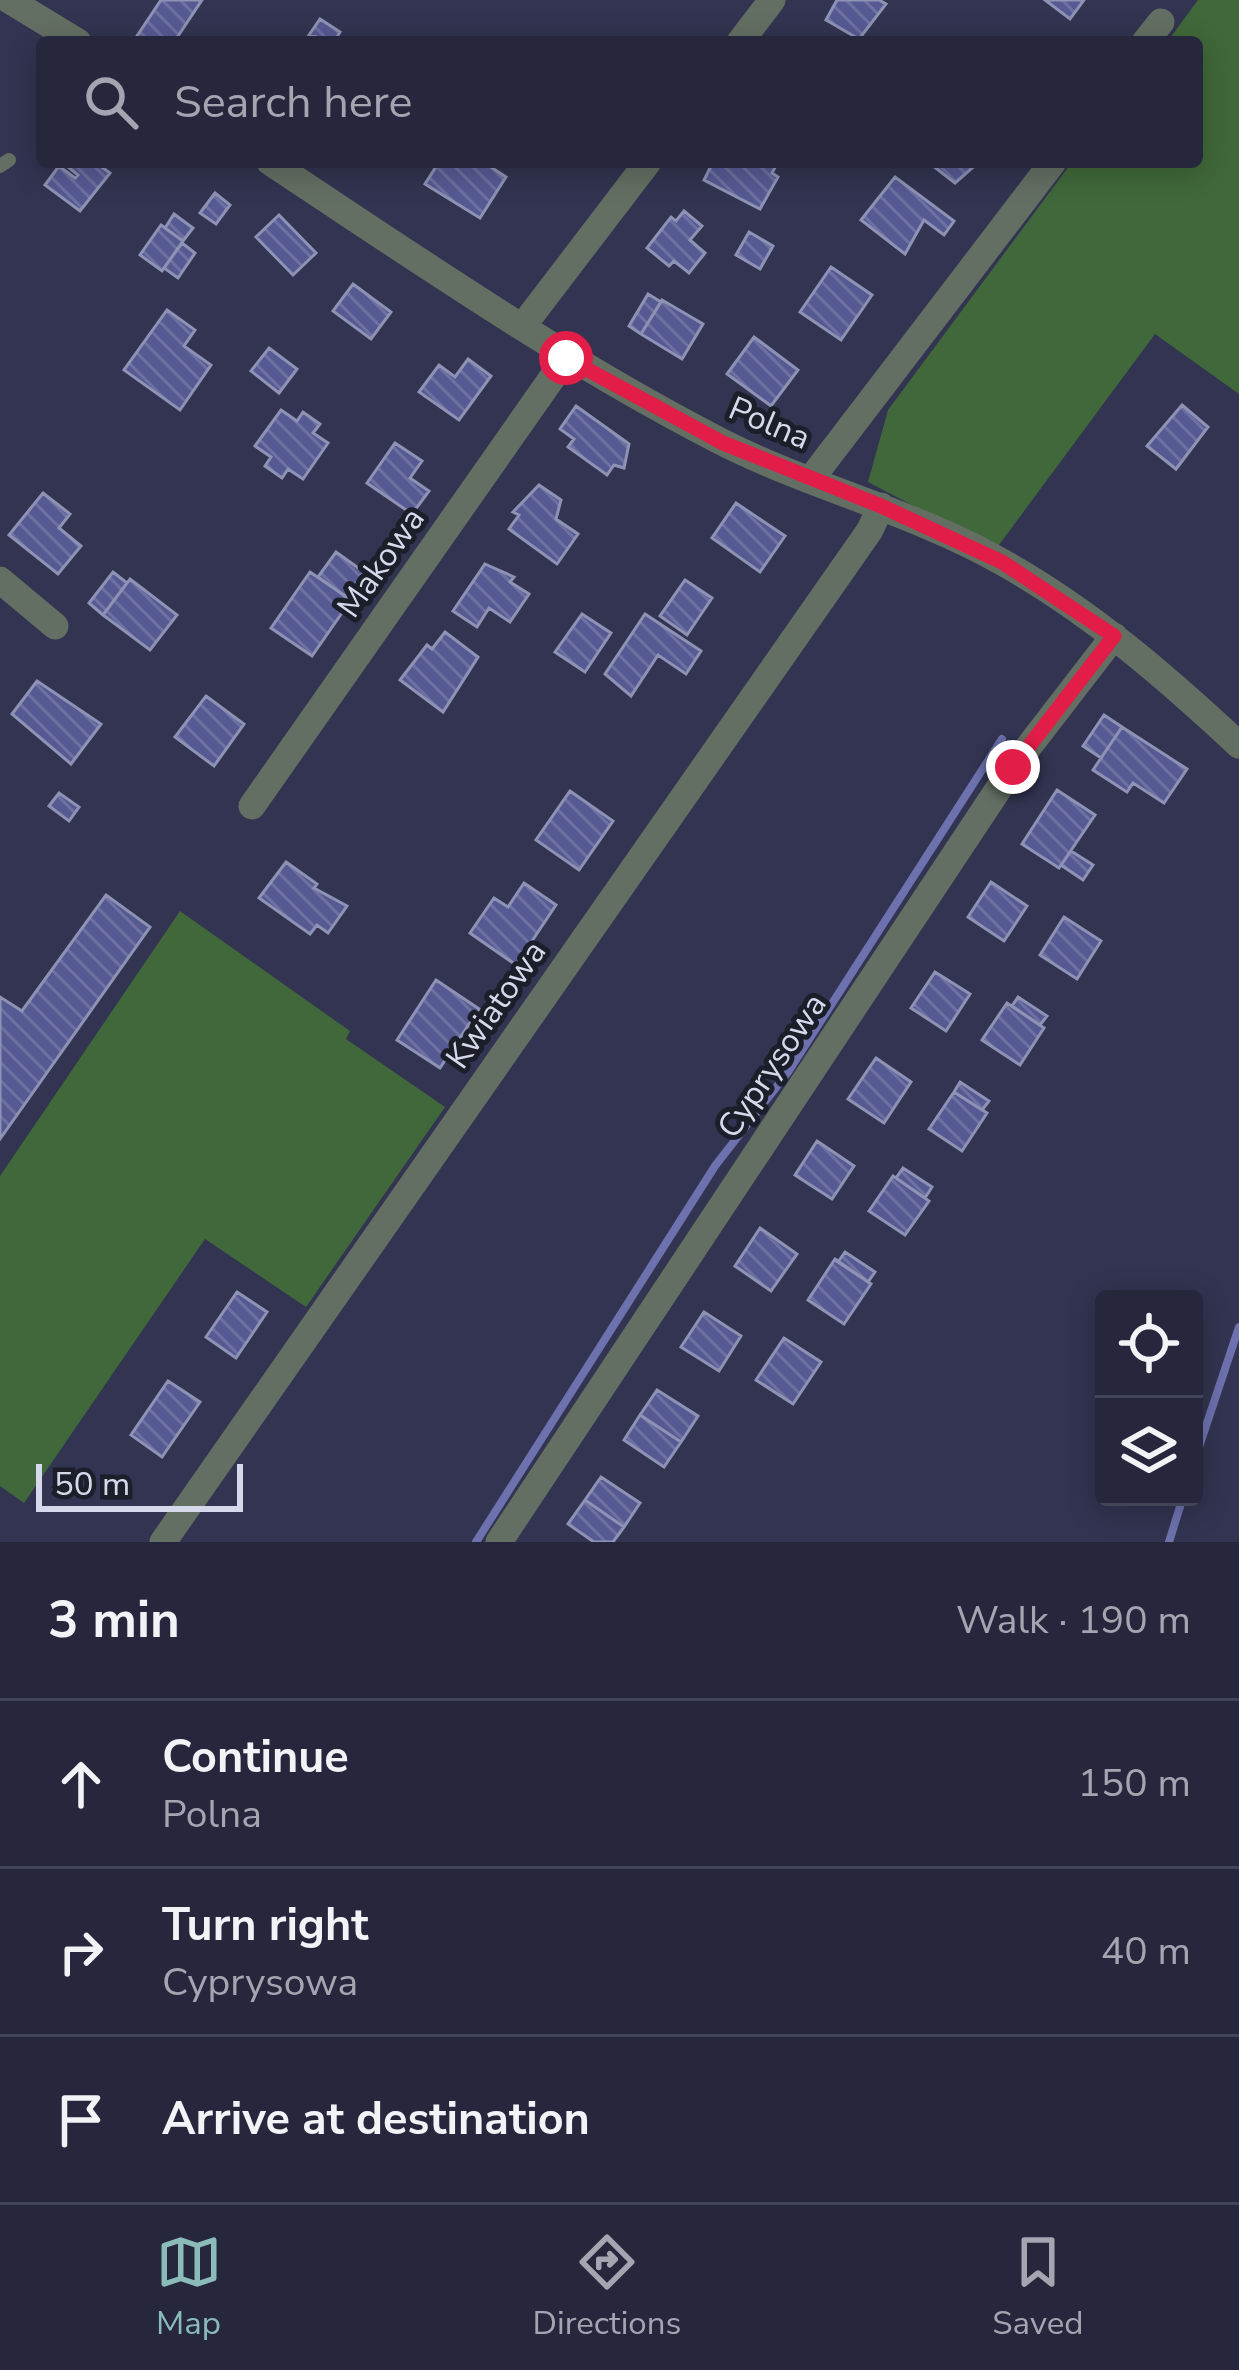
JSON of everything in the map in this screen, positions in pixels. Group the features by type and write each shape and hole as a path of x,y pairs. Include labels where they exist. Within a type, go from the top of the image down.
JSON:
{"street":[{"path":"10,0 68,36"},
{"path":"745,36 772,0"},
{"name":"Polna","path":"279,168 566,358 723,443 881,506 1002,562 1114,636 1239,745"},
{"path":"522,327 643,168"},
{"path":"811,479 1048,168"},
{"name":"Makowa","path":"252,806 566,358"},
{"name":"Kwiatowa","path":"164,1542 870,530 881,506"},
{"path":"0,580 55,626"},
{"name":"Cyprysowa","path":"499,1542 1013,767 1114,636"}],"green space":[{"path":"1198,0 1239,0 1239,394 1155,334 996,549 868,482 888,410 1068,168 1203,168 1203,36 1171,36"},
{"path":"180,911 350,1031 346,1039 445,1107 306,1307 205,1239 24,1503 0,1486 0,1176"}],"building":[{"path":"161,0 202,0 178,36 137,36"},
{"path":"837,0 886,4 861,36 826,20"},
{"path":"1045,0 1084,0 1070,19"},
{"path":"320,19 340,32 338,36 309,35"},
{"path":"58,168 75,178 78,175 69,168 103,168 110,173 80,211 45,185"},
{"path":"435,168 492,168 506,177 480,218 425,184"},
{"path":"710,168 775,168 772,173 778,177 760,209 704,180"},
{"path":"936,168 972,168 955,183"},
{"path":"895,177 954,221 944,235 924,220 905,254 861,220"},
{"path":"215,193 230,205 216,224 200,213"},
{"path":"684,211 702,226 690,240 705,253 689,273 674,261 669,266 647,248 671,217 676,221"},
{"path":"174,214 193,228 183,241 165,228"},
{"path":"279,215 316,253 293,275 256,237"},
{"path":"161,225 183,241 162,271 140,255"},
{"path":"749,232 773,246 760,269 736,255"},
{"path":"182,243 195,253 178,278 164,268"},
{"path":"831,267 872,295 841,340 800,312"},
{"path":"353,284 391,312 371,339 333,311"},
{"path":"648,294 661,302 641,334 629,326"},
{"path":"662,300 703,324 682,359 641,334"},
{"path":"167,310 195,330 184,346 211,365 180,410 124,370"},
{"path":"754,337 798,370 771,406 727,374"},
{"path":"269,348 297,369 279,393 251,371"},
{"path":"468,359 491,376 459,420 419,392 439,365 455,377"},
{"path":"1182,405 1208,427 1176,469 1147,446"},
{"path":"576,406 629,444 624,468 614,465 607,475 568,447 574,439 560,429"},
{"path":"281,410 297,421 303,412 320,424 313,433 328,443 303,479 288,469 282,478 265,466 271,457 255,446"},
{"path":"395,443 422,461 410,478 429,491 412,514 367,483"},
{"path":"539,485 561,500 556,519 578,534 557,564 509,529 519,515 513,512"},
{"path":"43,493 70,514 59,528 81,546 58,574 9,535"},
{"path":"736,503 785,536 760,572 712,538"},
{"path":"336,552 364,572 346,597 318,577"},
{"path":"485,564 514,577 510,582 529,594 510,622 489,608 477,627 453,611"},
{"path":"113,572 127,583 103,615 89,603"},
{"path":"310,572 351,600 312,656 271,628"},
{"path":"130,579 177,615 150,650 103,615"},
{"path":"685,580 712,598 687,635 660,616"},
{"path":"582,614 611,633 585,672 555,652"},
{"path":"645,614 701,651 686,674 658,655 631,696 605,674"},
{"path":"445,632 478,657 443,712 400,680 427,645 432,649"},
{"path":"37,681 101,724 71,764 12,714"},
{"path":"206,696 244,724 214,766 175,737"},
{"path":"1104,715 1122,727 1101,758 1083,746"},
{"path":"1122,727 1187,769 1164,803 1133,783 1127,792 1093,770"},
{"path":"1057,790 1095,815 1059,868 1022,844"},
{"path":"570,791 613,821 579,870 536,840"},
{"path":"59,793 79,807 69,821 49,806"},
{"path":"1071,851 1093,865 1083,880 1061,865"},
{"path":"286,862 317,884 314,888 347,906 328,933 317,925 310,934 259,898"},
{"path":"991,882 1027,906 1004,941 968,917"},
{"path":"524,883 556,905 516,965 470,933 494,898 508,907"},
{"path":"106,895 150,927 0,1139 0,997 22,1011"},
{"path":"1064,917 1101,941 1077,979 1040,955"},
{"path":"935,972 970,994 946,1031 911,1008"},
{"path":"436,980 479,1009 440,1068 397,1040"},
{"path":"1018,997 1047,1016 1040,1025 1012,1006"},
{"path":"1007,1003 1044,1028 1020,1065 982,1040"},
{"path":"876,1058 911,1082 884,1123 848,1099"},
{"path":"960,1082 989,1101 982,1110 954,1092"},
{"path":"954,1092 987,1113 962,1151 929,1129"},
{"path":"817,1141 854,1166 832,1199 795,1175"},
{"path":"903,1168 932,1187 925,1198 896,1178"},
{"path":"893,1176 929,1201 905,1235 869,1211"},
{"path":"760,1228 797,1254 771,1291 735,1266"},
{"path":"845,1252 875,1272 868,1282 838,1262"},
{"path":"835,1259 871,1284 844,1324 808,1300"},
{"path":"237,1292 267,1312 236,1358 206,1337"},
{"path":"704,1312 741,1336 719,1371 681,1347"},
{"path":"784,1338 821,1362 793,1404 756,1380"},
{"path":"168,1381 200,1402 162,1457 131,1435"},
{"path":"657,1390 698,1416 681,1442 640,1415"},
{"path":"640,1415 681,1442 664,1467 624,1440"},
{"path":"601,1477 640,1503 624,1527 585,1500"},
{"path":"585,1500 624,1527 613,1542 594,1542 568,1524"}],"waterway":[{"path":"476,1542 715,1166 788,1072 1002,739"},
{"path":"1203,1435 1239,1327"},
{"path":"1169,1542 1180,1506"}],"route":[{"path":"566,358 723,443 881,506 1002,562 1114,636 1013,767"}]}
